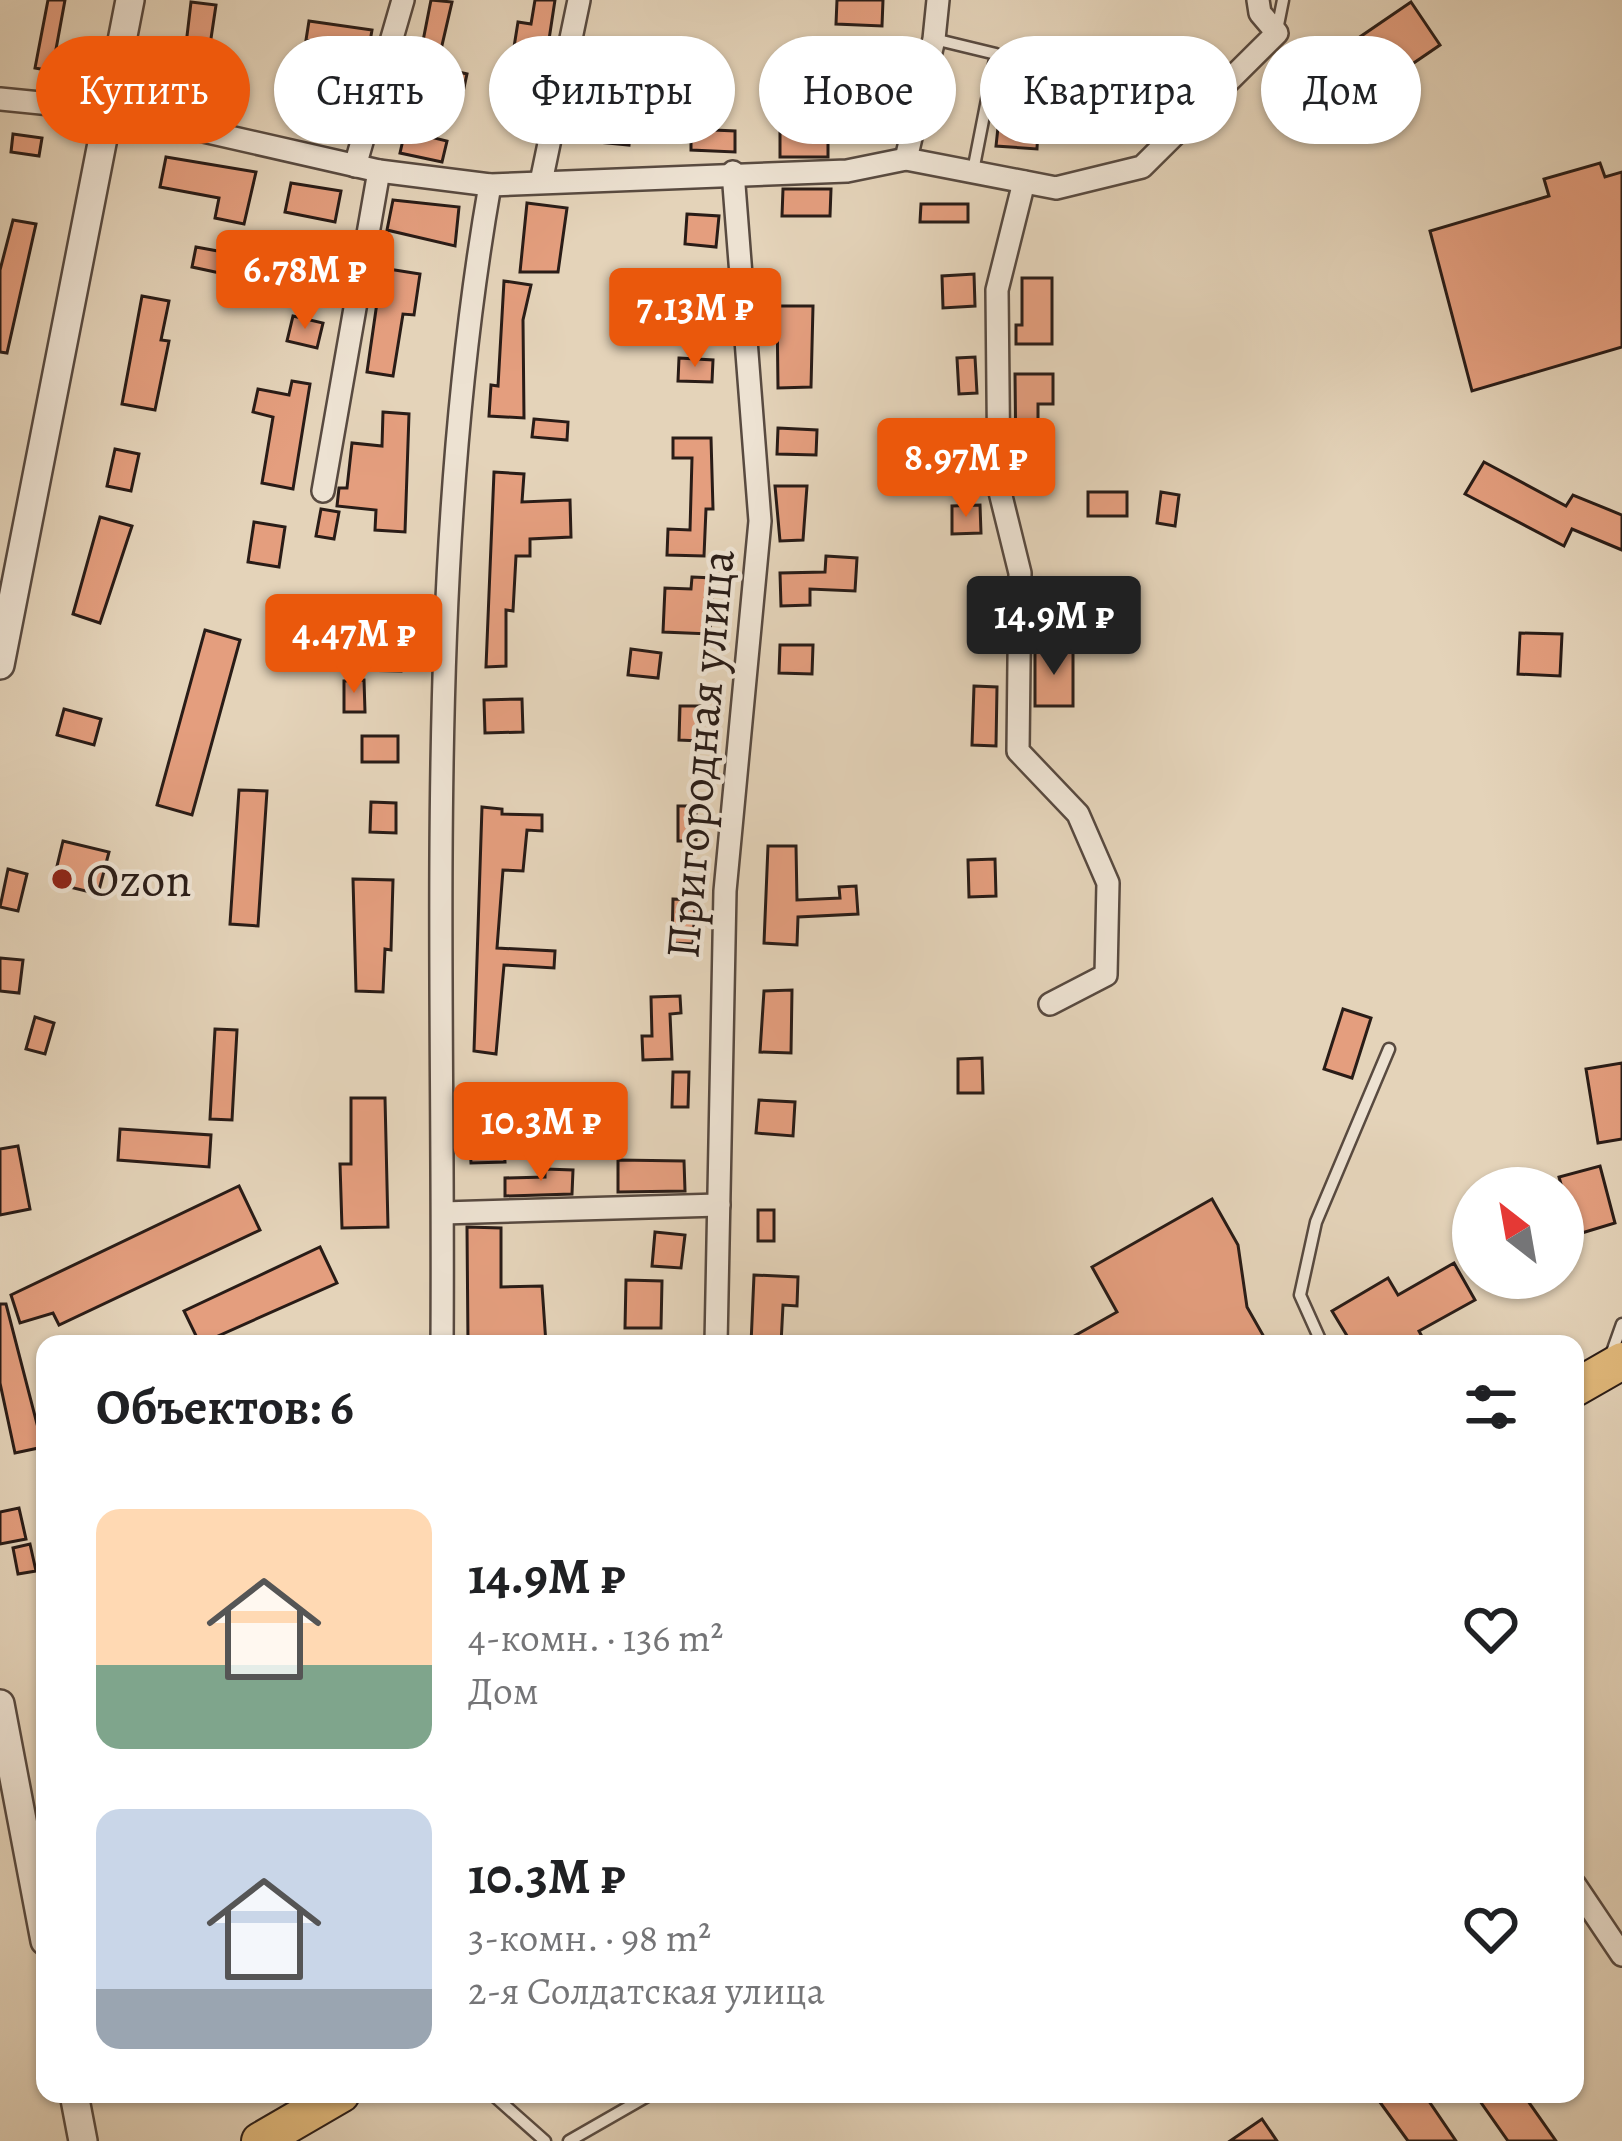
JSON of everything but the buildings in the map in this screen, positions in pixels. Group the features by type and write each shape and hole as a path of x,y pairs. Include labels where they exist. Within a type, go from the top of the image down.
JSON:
{"highway":[{"path":"260,2141 325,2103"}],"street":[{"path":"124,36 130,0"},
{"path":"355,166 403,0"},
{"path":"541,182 579,0"},
{"path":"934,36 938,0"},
{"path":"250,142 379,172 490,185 847,171 906,159 1056,188 1142,167 1277,33 1260,13 1258,0"},
{"path":"0,99 36,103"},
{"path":"0,665 5,612 104,144"},
{"path":"906,159 910,144"},
{"path":"323,491 379,172"},
{"name":"Пригородная улица","path":"716,1335 725,892 760,521 733,172"},
{"path":"1024,182 997,290 999,488 1020,573 1018,751 1078,814 1108,883 1106,975 1051,1004"},
{"path":"442,1335 446,557 476,261 490,185"},
{"path":"443,1213 719,1205"},
{"path":"0,1704 36,1894"},
{"path":"1584,1898 1622,1955"},
{"path":"76,2103 83,2141"}],"lane":[{"path":"1277,33 1283,0"},
{"path":"956,44 996,54 973,172"},
{"path":"1318,1335 1300,1295 1312,1240 1389,1049"},
{"path":"1601,1374 1622,1324"},
{"path":"502,2103 545,2141"},
{"path":"569,2141 635,2103"}],"place":[{"name":"Ozon","path":"62,879"}]}
